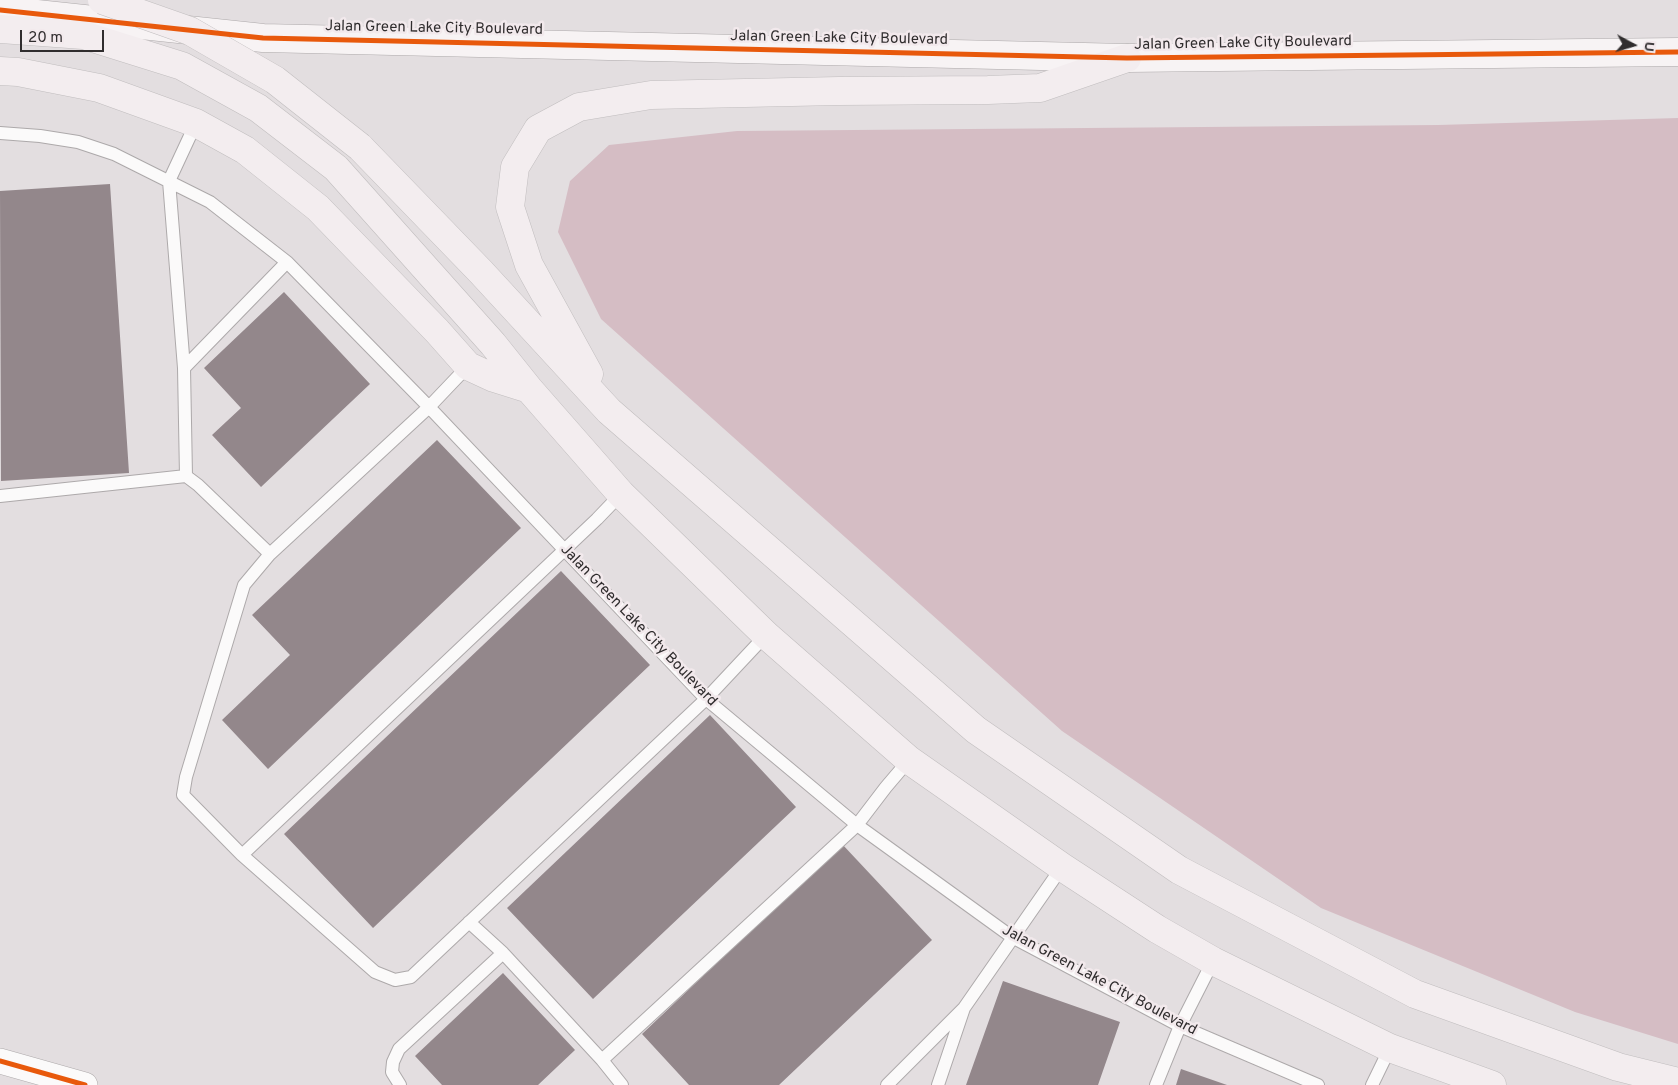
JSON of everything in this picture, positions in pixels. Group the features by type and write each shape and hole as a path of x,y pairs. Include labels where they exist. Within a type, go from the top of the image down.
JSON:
{"main road":[{"path":"102,0 190,31 275,80 360,147 481,272 609,411 976,730 1179,870 1415,994 1618,1067 1678,1082"},
{"path":"0,29 83,35 182,66 258,108 336,168 493,344 529,389 621,494 766,635 909,760 1062,867 1157,929 1213,962 1390,1048 1492,1085"},
{"path":"609,411 529,265 510,207 515,167 538,129 579,108 652,95 1040,88 1127,58"},
{"path":"0,71 18,72 99,88 196,122 245,150 318,208 437,331 468,366 494,378 529,389"}],"street":[{"name":"Jalan Green Lake City Boulevard","path":"0,10 263,38 1127,58 1678,52"},
{"path":"0,1061 84,1085"}],"lane":[{"path":"186,476 184,368 169,180 196,122"},
{"name":"Jalan Green Lake City Boulevard","path":"0,133 40,136 78,142 114,154 210,202 287,262 429,407 706,699 856,825 1012,937 1180,1026 1318,1085"},
{"path":"184,368 287,262"},
{"path":"468,366 429,407 270,554 244,585 186,777 183,795 242,855 375,972 394,980 411,976 706,699 766,635"},
{"path":"0,496 186,476 198,485 270,554"},
{"path":"242,855 597,519 621,494"},
{"path":"602,1060 856,825 909,760"},
{"path":"887,1085 964,1008 1062,867"},
{"path":"469,922 503,953 602,1060 622,1085"},
{"path":"400,1085 392,1072 393,1062 399,1049 503,953"},
{"path":"1156,1085 1180,1026 1213,962"},
{"path":"938,1085 964,1008"},
{"path":"1372,1085 1390,1048"}],"shaded area":[{"path":"1678,118 1678,1044 1575,1012 1321,908 1062,731 601,319 558,232 570,181 609,145 737,131 1438,125"}],"building":[{"path":"110,184 129,473 1,481 0,191"},
{"path":"284,292 370,384 261,487 212,435 241,408 204,368"},
{"path":"437,440 521,528 268,769 222,720 290,655 252,615"},
{"path":"561,571 650,665 373,928 284,834"},
{"path":"710,715 796,807 593,999 507,908"},
{"path":"842,844 932,940 779,1085 689,1085 642,1034"},
{"path":"503,973 575,1050 538,1085 442,1085 415,1056"},
{"path":"1003,981 1120,1022 1098,1085 966,1085"},
{"path":"1181,1069 1227,1085 1176,1085"}],"cycle path":[{"path":"0,10 263,38 1127,58 1678,52"},
{"path":"0,1061 85,1085"}]}
